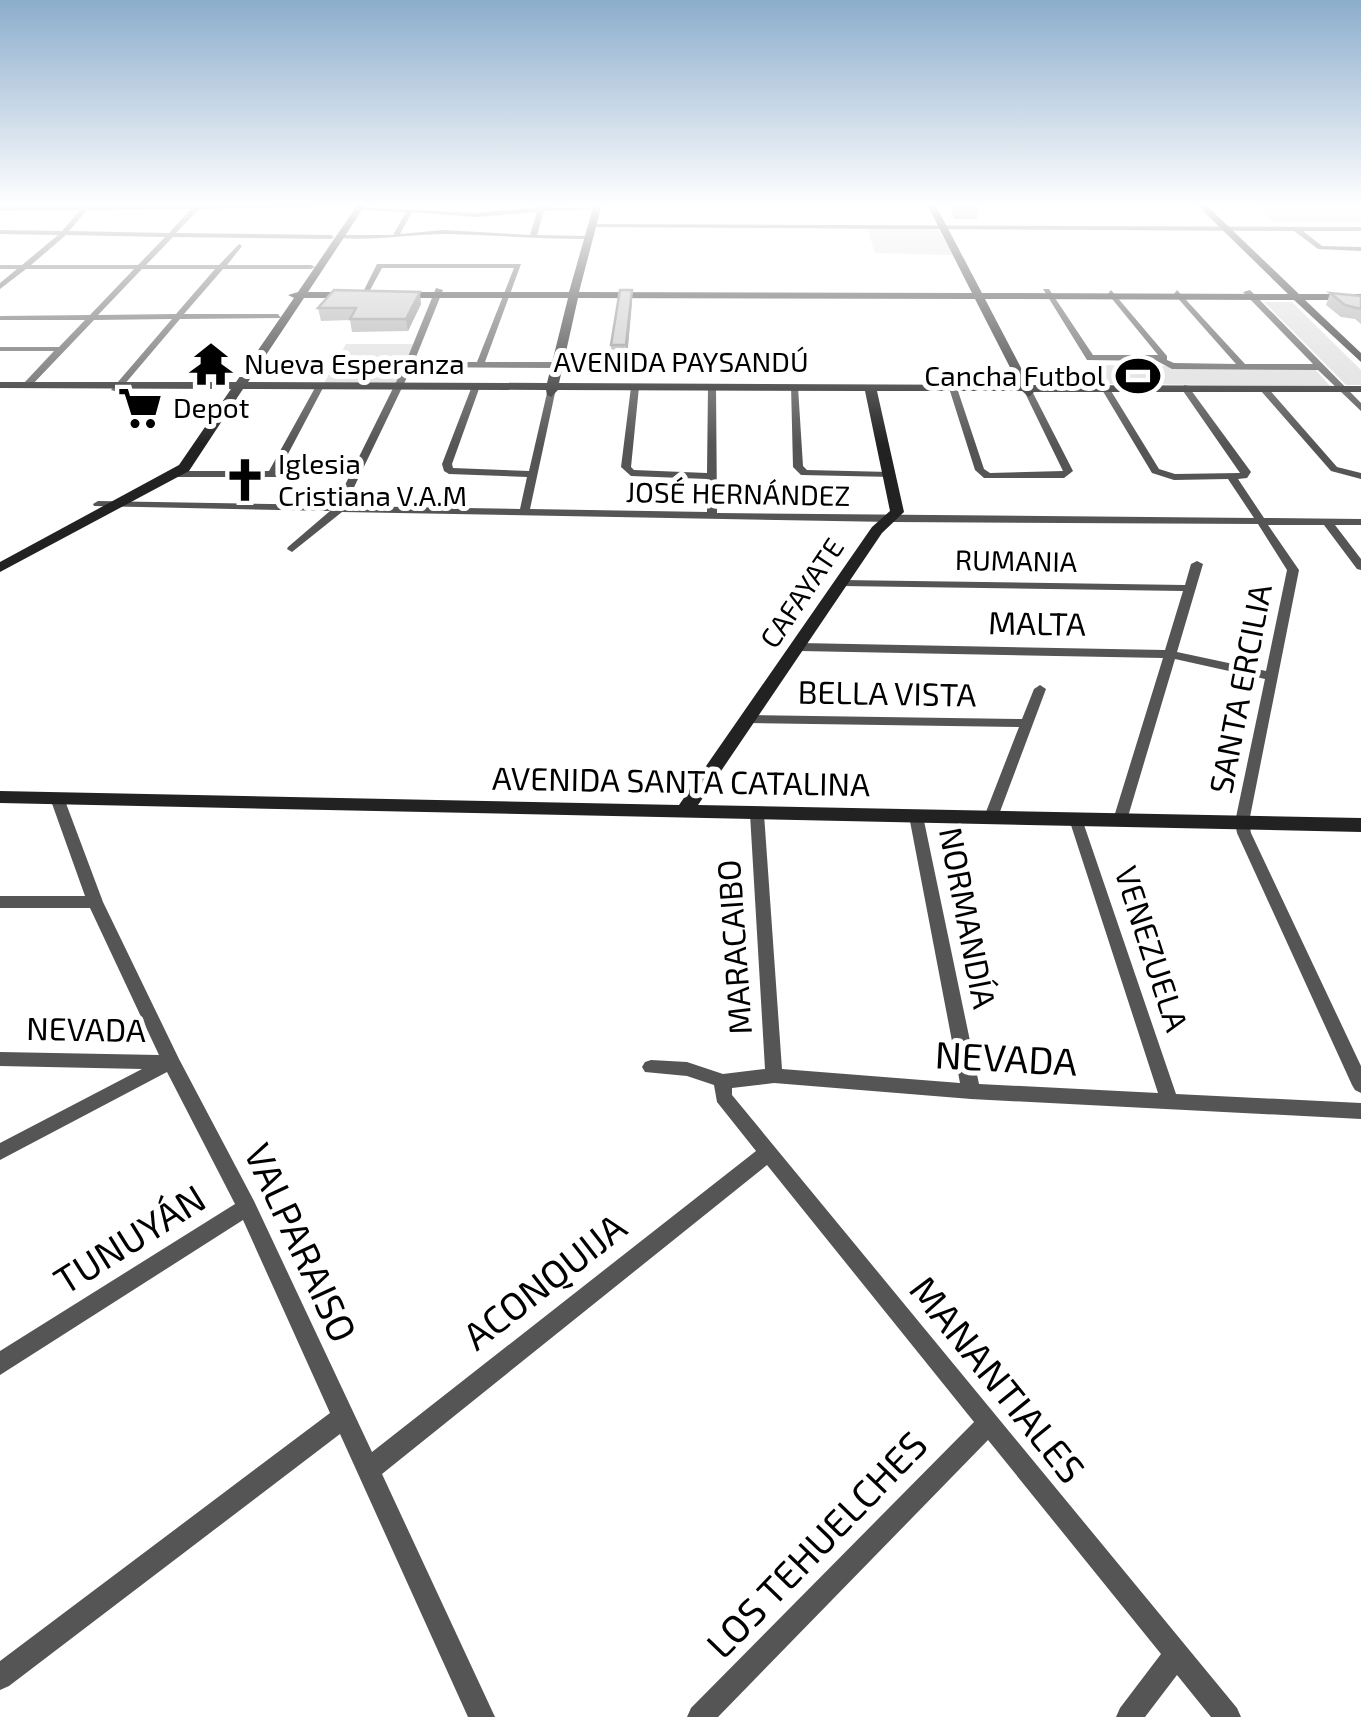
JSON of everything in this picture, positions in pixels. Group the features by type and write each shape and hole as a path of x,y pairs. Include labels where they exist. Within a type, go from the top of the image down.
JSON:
{"main road":[{"path":"0,568 184,468 278,316 303,284"},
{"path":"0,558 171,464 233,388 305,284"},
{"path":"551,390 577,284"},
{"path":"970,284 1028,391"},
{"path":"1290,284 1361,346"},
{"path":"300,292 1361,294"},
{"path":"387,295 438,293"},
{"path":"1300,294 1361,360"},
{"name":"AVENIDA PAYSANDÚ","path":"0,388 117,388"},
{"name":"AVENIDA PAYSANDÚ","path":"0,388 1353,392"},
{"path":"871,390 896,512 891,519"},
{"name":"CAFAYATE","path":"683,812 878,530 891,519"},
{"name":"AVENIDA SANTA CATALINA","path":"0,796 1361,824"}],"street":[{"path":"26,385 124,284"},
{"path":"117,388 207,284"},
{"path":"368,292 372,284"},
{"path":"480,365 511,284"},
{"path":"292,549 338,510 409,364 438,293"},
{"path":"1048,294 1090,358 1162,359"},
{"path":"1113,294 1162,359 1172,366 1320,366"},
{"path":"1180,294 1242,366"},
{"path":"1249,294 1320,366 1353,392 1361,408"},
{"path":"0,318 278,316"},
{"path":"0,350 62,349"},
{"path":"409,364 557,365"},
{"path":"272,474 318,389"},
{"path":"475,389 447,464 449,471 532,474"},
{"path":"524,513 551,390"},
{"path":"635,390 626,468 641,475 712,476"},
{"path":"712,390 712,515"},
{"path":"794,390 798,467 804,473 890,475"},
{"path":"953,391 980,470 988,476 1064,476 1068,471 1028,391"},
{"path":"1107,391 1155,470 1163,475 1238,476"},
{"name":"SANTA ERCILIA","path":"1186,391 1246,472 1238,476 1293,570 1242,822 1244,834 1361,1085"},
{"path":"1266,391 1342,474 1361,476"},
{"path":"169,474 355,474"},
{"name":"JOSÉ HERNÁNDEZ","path":"98,504 891,519 1361,522"},
{"path":"1327,522 1361,567"},
{"name":"VENEZUELA","path":"1120,820 1197,564"},
{"name":"RUMANIA","path":"842,584 1190,588"},
{"name":"MALTA","path":"800,646 1170,654 1270,676"},
{"path":"991,817 1040,689"},
{"name":"BELLA VISTA","path":"748,719 1026,723"},
{"name":"VALPARAISO","path":"58,798 95,902 171,1062 247,1207 478,1715"},
{"name":"MARACAIBO","path":"756,814 774,1076"},
{"name":"NORMANDÍA","path":"916,816 971,1091"},
{"name":"VENEZUELA","path":"1076,819 1169,1099"},
{"path":"0,902 95,902"},
{"name":"NEVADA","path":"0,1059 171,1062"},
{"path":"0,1152 171,1062"},
{"name":"NEVADA","path":"651,1067 688,1068 723,1081 774,1076 971,1091 1361,1110"},
{"name":"MANANTIALES","path":"723,1081 723,1097 1228,1717"},
{"name":"ACONQUIJA","path":"368,1470 768,1153"},
{"name":"TUNUYÁN","path":"0,1364 247,1207"},
{"path":"0,1677 342,1418"},
{"name":"LOS TEHUELCHES","path":"700,1717 987,1425"},
{"path":"1129,1717 1176,1655"}],"shaded area":[{"path":"1264,302 1292,302 1361,370 1361,385 1346,385"},
{"path":"346,344 413,344 397,385 323,385"},
{"path":"1099,365 1314,368 1330,386 1108,384"}],"building":[{"path":"334,290 420,292 406,319 350,319 356,308 318,308"},
{"path":"620,290 632,290 626,345 611,345"},
{"path":"1330,293 1361,296 1361,309 1345,305"}],"place":[{"name":"Nueva Esperanza","path":"211,364"},
{"name":"Cancha Futbol","path":"1138,376"},
{"name":"Depot","path":"140,408"},
{"name":"Iglesia Cristiana V.A.M","path":"245,480"}]}
